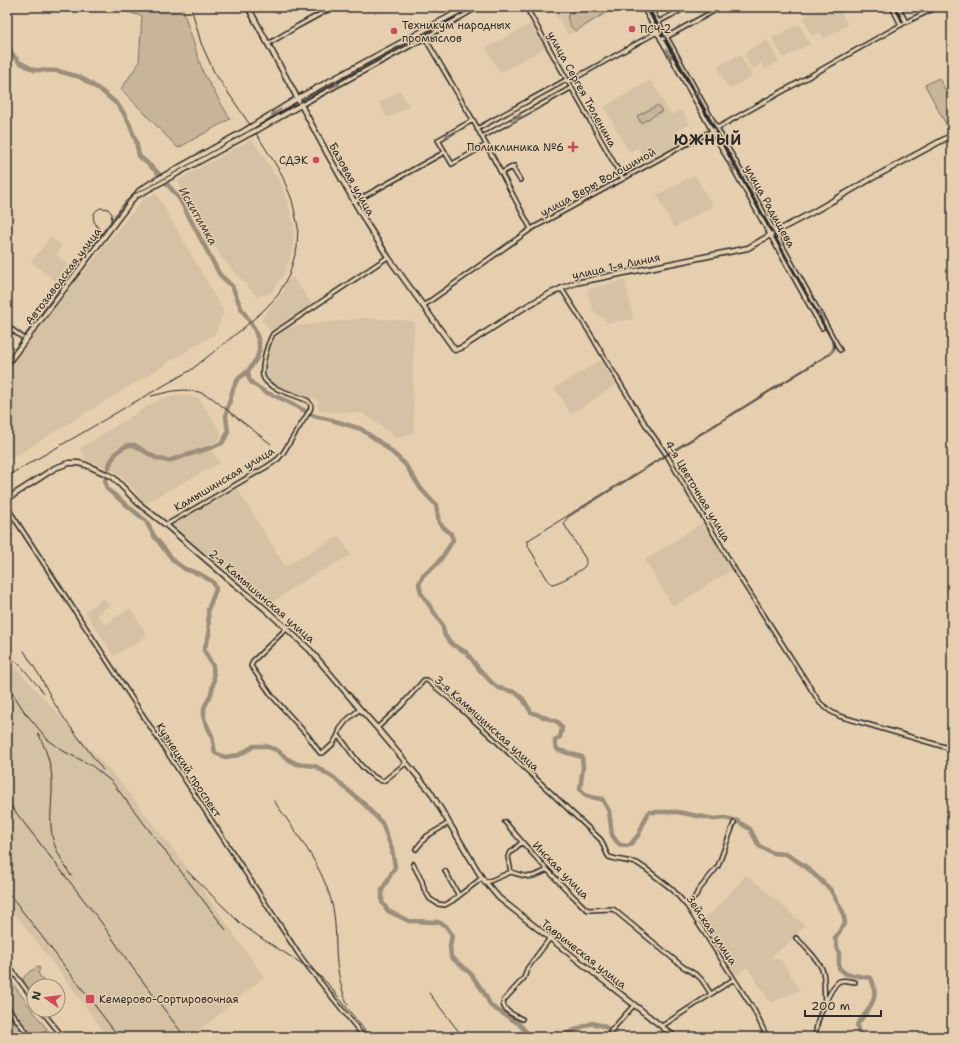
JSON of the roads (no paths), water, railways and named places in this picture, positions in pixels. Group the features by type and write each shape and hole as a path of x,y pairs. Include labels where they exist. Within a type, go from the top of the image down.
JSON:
{"main road":[{"name":"Базовая улица","path":"248,7 354,202 388,257 455,350"},
{"name":"Автозаводская улица","path":"7,363 133,199 142,192 298,98 467,7"},
{"name":"Автозаводская улица","path":"177,171 257,130 301,104"},
{"path":"775,232 952,134"},
{"name":"улица 1-я Линия","path":"455,350 463,347 539,299 574,283 748,248 775,232"},
{"name":"2-я Камышинская улица","path":"7,499 55,468 74,462 101,471 113,477 138,503 166,525 310,650 430,791 485,883"},
{"name":"Таврическая улица","path":"485,883 499,898 675,1037"}],"street":[{"path":"268,44 333,7"},
{"path":"301,104 425,38 478,7"},
{"name":"улица Сергея Тюленина","path":"526,7 623,179"},
{"name":"улица Радищева","path":"644,7 822,328"},
{"name":"улица Радищева","path":"650,7 840,350"},
{"path":"658,22 687,7"},
{"path":"661,40 721,7"},
{"path":"892,7 901,25"},
{"path":"898,7 906,22"},
{"name":"улица Веры Волошиной","path":"423,306 532,229 712,131 906,22 937,7"},
{"path":"477,129 662,30"},
{"path":"425,38 473,120 532,229"},
{"path":"482,137 571,88"},
{"path":"473,120 438,140 452,164 486,144"},
{"path":"354,202 445,152"},
{"path":"501,173 513,167 520,180"},
{"name":"Камышинская улица","path":"166,525 268,466 278,459 283,453 310,410 311,404 308,401 273,387 264,379 263,369 268,343 274,334 388,257"},
{"name":"4-я Цветочная улица","path":"561,288 668,457 692,500 735,570 820,703 839,716 952,751"},
{"path":"7,326 26,340"},
{"name":"Кузнецкий проспект","path":"7,507 295,947 314,974 364,1037"},
{"path":"286,628 253,661 251,666 272,696 308,736 320,753 323,753 334,744 340,729 347,720 360,709"},
{"name":"3-я Камышинская улица","path":"377,728 401,706 424,680 426,680 458,706 502,746 551,794"},
{"path":"338,736 366,771 382,781 406,762"},
{"name":"Зейская улица","path":"551,794 601,840 609,857 637,863 672,889 687,906 754,1010 767,1037"},
{"name":"Инская улица","path":"505,822 547,870 588,910 613,909 682,966 698,976 711,994"},
{"path":"416,849 427,836 449,823"},
{"path":"687,906 718,866 734,823"},
{"path":"511,872 508,857 522,842"},
{"path":"413,864 430,899 438,904 445,905 482,878"},
{"path":"485,883 511,872 526,877 531,877 547,870"},
{"path":"445,871 459,896"},
{"path":"522,1019 505,1009 502,1004 524,978 528,969 550,938"},
{"path":"796,938 814,957 823,972 825,1004"},
{"path":"7,964 26,989"},
{"path":"662,1026 734,979"},
{"path":"815,1037 817,1025 825,1004 839,981 844,980 856,982"},
{"path":"613,1037 610,1032 634,1005"},
{"path":"7,1007 30,1037"},
{"path":"48,1018 63,1037"}],"waterway":[{"name":"Искитимка","path":"7,48 19,62 34,70 58,71 80,77 103,92 117,104 129,123 136,141 139,156 156,171 179,198 220,275 232,286 241,308 254,328 259,342 257,358 248,371 238,379 234,386 226,417 228,432 222,443 168,461 156,458 134,445 129,445 117,452 111,461 105,481 107,489 146,521 154,536 174,561 185,569 200,574 213,582 216,589 208,610 209,635 204,650 213,666 214,681 211,694 204,708 204,719 212,736 215,753 225,757 239,755 254,746 265,746 277,750 286,758 297,764 315,766 334,778 364,804 382,823 392,849 395,867 382,890 382,902 388,911 409,921 438,922 446,926 452,935 450,946 451,957 470,973 483,991 491,1006 518,1023 531,1037"},
{"path":"248,371 249,379 252,383 265,392 287,401 314,416 361,429 384,445 405,464 421,489 436,505 439,523 451,534 453,540 437,564 423,575 419,584 421,593 442,624 445,636 453,645 466,652 493,684 499,688 515,692 523,699 531,712 558,722 562,728 560,737 555,740 555,745 558,750 582,757 583,767 580,789 589,797 602,799 609,811 612,835 617,842 621,845 627,846 631,844 639,834 649,812 677,812 714,819 725,818 737,821 750,829 759,846 773,853 786,854 805,866 830,889 843,912 845,923 835,938 839,954 839,968 846,974 871,978 874,985 875,992 872,1003 857,1025 860,1037"},
{"path":"558,1037 592,1023 604,1026 619,1037"}],"tram line":[{"path":"7,359 126,201 134,194 153,185 318,92 474,7"},
{"path":"648,7 833,343 833,348 822,358 530,539 528,541 528,546 549,582 552,584 574,574 586,564 585,558 564,524 568,517 829,355 835,348 834,342 649,7"},
{"path":"98,237 99,231 93,219 96,211 101,208 108,209 112,214 111,221"}],"railway":[{"path":"7,476 191,370 264,310 278,295 289,275 297,248 298,227 292,200 281,173 214,72 201,43 191,7"},
{"path":"151,396 184,390 199,392 212,398 271,444"},
{"path":"24,651 41,678 54,703 103,770"},
{"path":"7,654 21,666 44,693"},
{"path":"7,684 27,716"},
{"path":"24,711 47,739 65,752 91,765 112,782 226,930"},
{"path":"38,733 47,755 51,773 51,825 53,840 58,854 71,876"},
{"path":"7,801 101,922 132,967 185,1037"},
{"path":"274,801 307,848 327,887 333,908 336,932 337,964 342,990 348,1005"},
{"path":"187,871 241,924 319,975 328,984 370,1037"},
{"path":"7,891 119,1037"},
{"path":"429,993 463,1037"}],"place":[{"name":"ПСЧ-2","path":"632,29"},
{"name":"Техникум народных промыслов","path":"394,31"},
{"name":"Поликлиника №6","path":"573,147"},
{"name":"СДЭК","path":"316,160"},
{"name":"Кемерово-Сортировочная","path":"90,999"}],"district":[{"name":"ЮЖНЫЙ","path":"708,140"}]}
